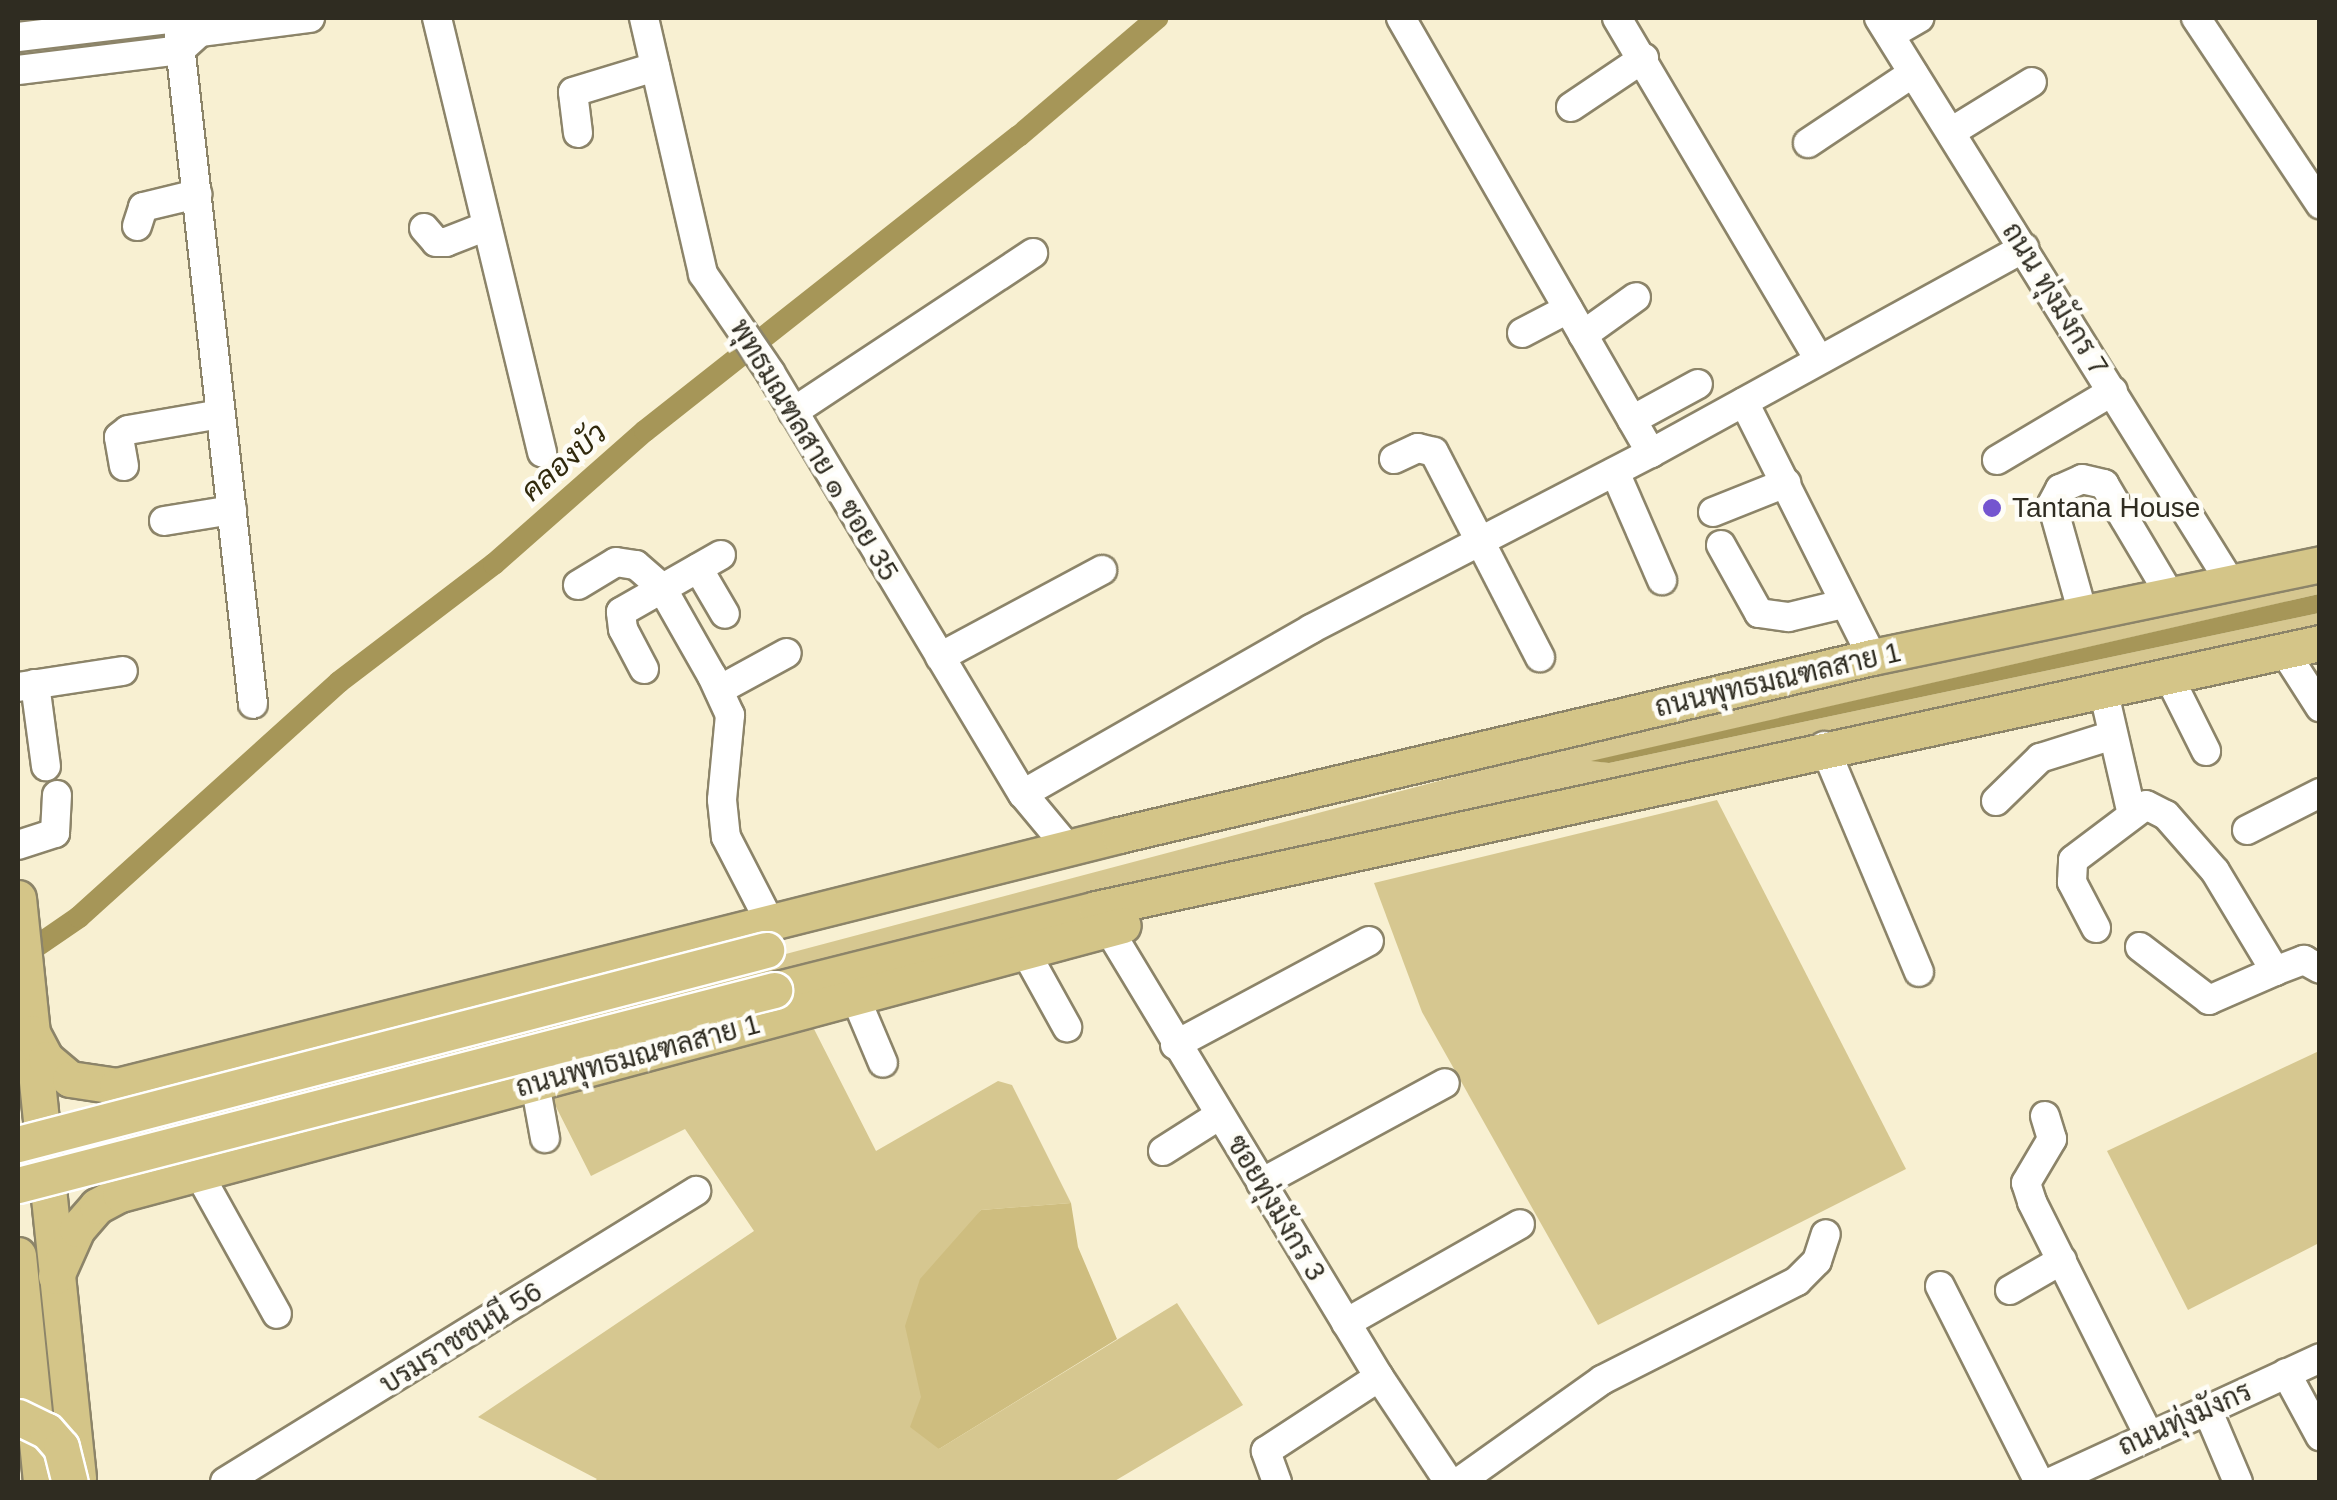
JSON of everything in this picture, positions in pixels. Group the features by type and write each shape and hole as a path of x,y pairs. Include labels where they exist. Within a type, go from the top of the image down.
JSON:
{"main road":[{"name":"ถนนพุทธมณฑลสาย 1","path":"18,1144 769,938 1068,848 1240,812 1872,657 2320,564"},
{"name":"ถนนพุทธมณฑลสาย 1","path":"18,1186 774,990 1254,875 1824,746 2320,644"},
{"name":"ถนนพุทธมณฑลสาย 1","path":"32,1033 46,1059 70,1079 99,1087 154,1078 1102,858 1240,812"},
{"name":"ถนนพุทธมณฑลสาย 1","path":"56,1276 77,1229 97,1206 187,1177 1109,930 1254,875"},
{"path":"19,914 78,1482"},
{"path":"154,1078 102,1118 102,1160 121,1181 187,1177"},
{"path":"18,1256 41,1482"},
{"path":"24,1482 18,1419 47,1431 61,1447 70,1482"}],"street":[{"path":"18,37 310,18"},
{"path":"438,18 542,452"},
{"name":"พุทธมณฑลสาย ๑ ซอย 35","path":"644,18 694,252 1023,794 1068,848"},
{"path":"1400,18 1650,453"},
{"path":"1617,18 1818,359"},
{"path":"1885,26 1920,18"},
{"path":"2196,18 2320,204"},
{"name":"ถนน ทุ่งมังกร 7","path":"1885,26 2230,582"},
{"path":"18,70 183,29"},
{"path":"183,29 197,194 253,704"},
{"path":"1571,107 1644,58"},
{"path":"578,133 572,92 655,67"},
{"path":"1808,143 1913,73"},
{"path":"1951,132 2032,82"},
{"path":"137,226 144,207 197,194"},
{"path":"424,228 436,242 446,242 488,226"},
{"path":"1023,794 1190,694 1615,472 2024,248"},
{"path":"792,412 1033,253"},
{"path":"1583,335 1636,297"},
{"path":"1522,333 1568,309"},
{"path":"1632,420 1698,384"},
{"path":"1997,460 2113,391"},
{"path":"1744,402 1872,657"},
{"path":"124,466 119,436 128,430 222,414"},
{"path":"1394,459 1418,448 1434,452 1484,540 1540,656"},
{"path":"1615,472 1662,580"},
{"path":"2082,614 2052,504 2060,489 2082,479 2104,484 2170,595"},
{"path":"1713,512 1786,484"},
{"path":"164,521 232,510"},
{"path":"1721,544 1759,613 1789,618 1843,604"},
{"path":"644,670 623,630 621,612 710,561 725,614"},
{"path":"578,585 616,562 636,565 662,588 719,690 730,715 722,800 726,836 769,938"},
{"path":"940,658 1102,570"},
{"path":"2284,651 2320,707"},
{"path":"719,690 787,653"},
{"path":"46,766 26,685 122,671"},
{"path":"2168,675 2206,751"},
{"path":"2102,689 2130,810"},
{"path":"1996,801 2040,758 2110,736"},
{"path":"1824,746 1918,972"},
{"path":"2246,830 2320,793"},
{"path":"18,844 56,833 57,795"},
{"path":"2096,928 2072,882 2073,860 2130,810 2158,808 2189,840 2232,897 2275,972"},
{"name":"ซอยทุ่งมังกร 3","path":"1109,930 1379,1377 1450,1482"},
{"path":"1175,1045 1369,941"},
{"path":"2140,947 2209,1000 2304,960 2320,969"},
{"path":"1026,953 1067,1026"},
{"path":"856,999 883,1063"},
{"path":"536,1083 545,1138"},
{"path":"1261,1183 1445,1083"},
{"path":"1163,1151 1220,1115"},
{"path":"2044,1116 2050,1148 2026,1183 2149,1436"},
{"path":"187,1177 277,1314"},
{"name":"บรมราชชนนี 56","path":"225,1482 696,1191"},
{"path":"1346,1323 1520,1224"},
{"path":"1459,1482 1602,1380 1796,1281 1818,1261 1826,1234"},
{"path":"2010,1290 2062,1260"},
{"path":"1940,1286 2039,1482"},
{"name":"ถนนทุ่งมังกร","path":"2051,1482 2082,1474 2149,1436 2320,1358"},
{"path":"2286,1373 2320,1436"},
{"path":"1277,1482 1266,1451 1379,1377"},
{"path":"2207,1409 2238,1482"}],"shaded area":[{"path":"2319,579 2319,594 1594,761 1609,763 2319,613 2319,629 115,1145 120,1109 782,955 1733,703"},
{"path":"2319,594 2319,613 1609,763 1591,761"},
{"path":"1717,800 1906,1169 1598,1325 1422,1012 1374,883"},
{"path":"814,1029 876,1151 998,1081 1012,1085 1071,1203 981,1210 906,1326 939,1449 1177,1303 1243,1405 1113,1482 593,1482 597,1479 478,1417 754,1231 685,1129 591,1176 551,1097"},
{"path":"2319,1051 2319,1243 2188,1310 2107,1151"},
{"path":"1071,1203 1078,1247 1117,1339 939,1449 910,1427 921,1397 905,1326 920,1279 981,1210"}],"waterway":[{"name":"คลองบัว","path":"18,959 79,917 339,682 494,564 645,431 1019,136 1157,18"}],"place":[{"name":"Tantana House","path":"1992,508"}]}
